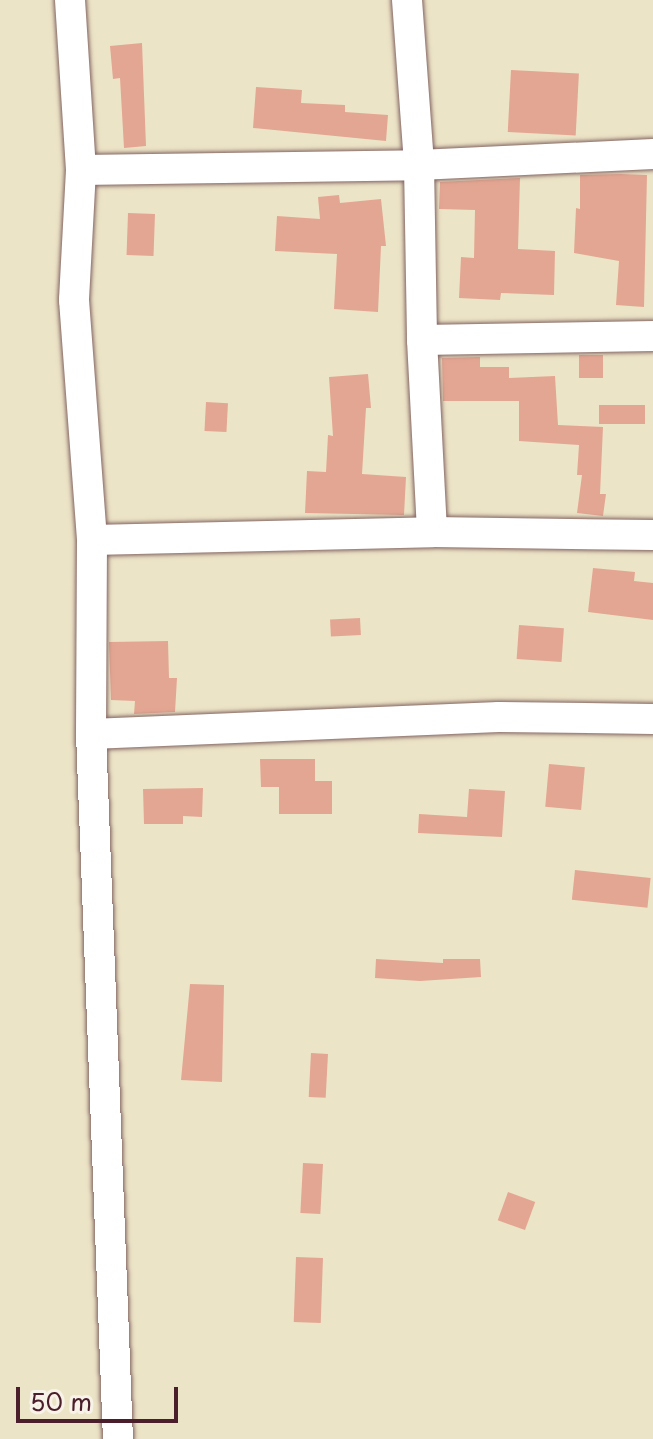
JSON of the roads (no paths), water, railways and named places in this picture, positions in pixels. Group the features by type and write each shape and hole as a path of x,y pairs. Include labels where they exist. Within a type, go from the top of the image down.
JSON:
{"street":[{"path":"70,0 81,170 74,300 92,540 91,734 118,1439"},
{"path":"407,0 419,165 422,340 432,532"},
{"path":"81,170 419,165 653,154"},
{"path":"422,340 653,336"},
{"path":"92,540 432,532 653,535"},
{"path":"91,734 499,717 653,719"}]}
